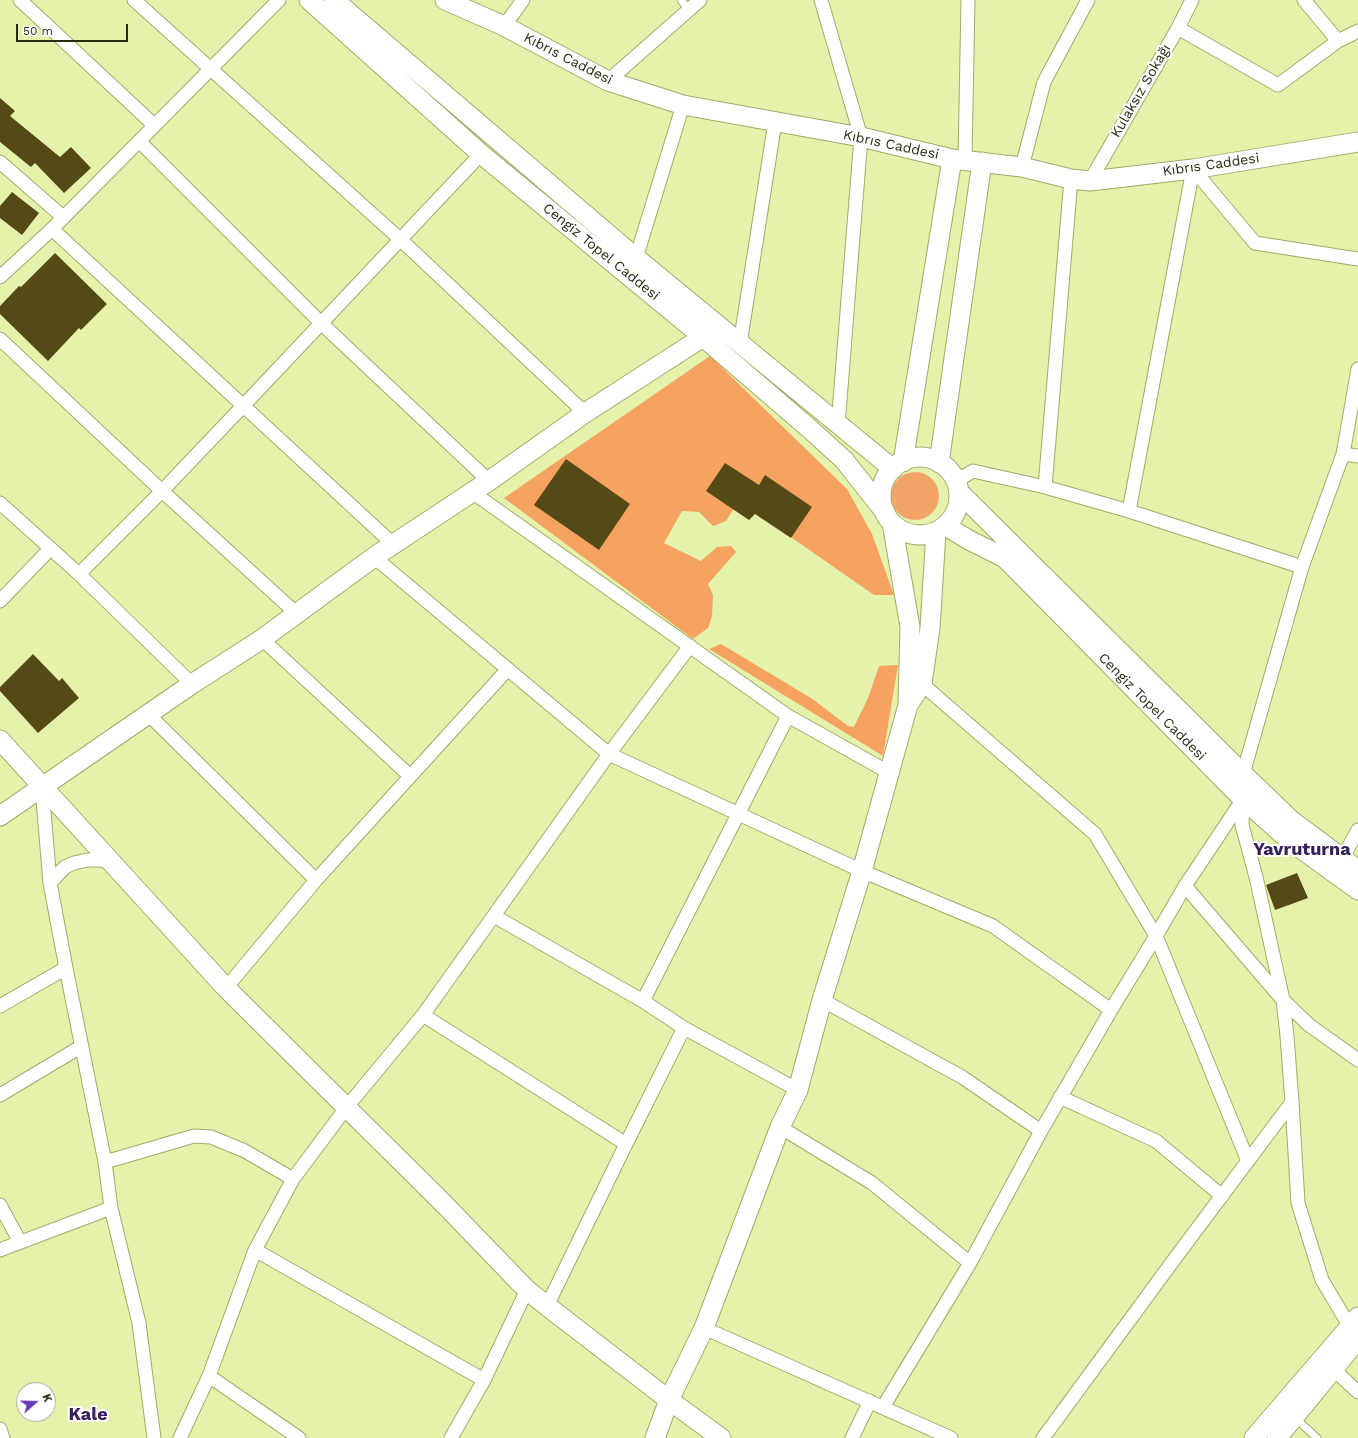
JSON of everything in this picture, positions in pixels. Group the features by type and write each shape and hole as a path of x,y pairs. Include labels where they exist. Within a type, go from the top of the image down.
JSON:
{"street":[{"path":"20,0 154,125"},
{"path":"134,0 210,70 401,240 585,413"},
{"path":"0,277 52,229 279,0"},
{"name":"Cengiz Topel Caddesi","path":"308,0 481,154 703,337 844,460 888,518"},
{"name":"Cengiz Topel Caddesi","path":"334,0 636,258 838,425 898,465"},
{"name":"Kıbrıs Caddesi","path":"445,0 504,26 608,81 683,105 861,137 966,160 1022,167 1071,179 1090,181 1193,169 1358,142"},
{"path":"504,26 523,0"},
{"path":"608,81 685,5 700,0"},
{"path":"821,0 861,137 838,425"},
{"path":"940,463 966,160 968,0"},
{"path":"1022,167 1044,82 1088,0"},
{"name":"Kulaksız Sokağı","path":"1090,181 1178,28 1192,0"},
{"path":"1304,0 1338,41"},
{"path":"1178,28 1278,85 1338,41 1358,31"},
{"path":"636,258 683,105"},
{"path":"740,344 775,122"},
{"path":"139,141 322,324 489,481"},
{"path":"79,574 162,491 322,324 481,154"},
{"path":"898,465 966,160"},
{"path":"0,162 63,217"},
{"path":"1193,169 1255,243 1358,259"},
{"path":"1129,511 1193,169"},
{"path":"1045,487 1071,179"},
{"path":"52,229 394,545"},
{"path":"0,816 192,684 262,639 374,557 489,481 585,413 703,337"},
{"path":"0,339 162,491 297,614"},
{"path":"1243,774 1302,567 1343,454 1358,369"},
{"path":"1343,454 1358,456"},
{"path":"656,1438 669,1400 704,1328 780,1127 798,1090 822,1000 862,871 908,705 910,627 888,518 882,501 882,489 886,478 898,465 915,458 928,458 940,463 949,470 957,487 958,505 954,516 941,529 924,535 912,534 901,530 888,518"},
{"path":"957,487 973,471 1045,487 1129,511 1302,567"},
{"name":"Cengiz Topel Caddesi","path":"957,487 1243,774 1292,821 1358,870"},
{"path":"472,492 788,716 890,773"},
{"path":"0,503 79,574 192,684"},
{"path":"908,705 922,684 941,529"},
{"name":"Cengiz Topel Caddesi","path":"941,529 969,540 1006,558 1243,799 1289,840 1358,890"},
{"path":"0,601 50,549"},
{"path":"374,557 609,754 862,871 993,926 1111,1010"},
{"path":"262,639 410,776"},
{"path":"180,1438 209,1376 254,1250 293,1179 346,1108 424,1015 609,754 690,646"},
{"path":"226,988 316,880 508,669"},
{"path":"922,684 1095,834 1156,936 1248,1161"},
{"path":"148,714 316,880"},
{"path":"643,1001 788,716"},
{"path":"0,740 42,788 226,988 443,1203 528,1290 669,1400 721,1438"},
{"path":"42,788 50,883 105,1162 111,1208 139,1323 154,1438"},
{"path":"883,1407 970,1263 1040,1131 1111,1010 1185,886 1243,799"},
{"path":"1243,799 1242,825 1256,877 1283,1000 1292,1102 1298,1203 1322,1280 1355,1328"},
{"path":"1342,859 1358,830"},
{"path":"50,883 65,867 74,863 87,860 101,860 112,863"},
{"path":"1185,886 1283,1000 1309,1024 1358,1060"},
{"path":"494,916 643,1001 684,1028 798,1090"},
{"path":"0,1006 66,968"},
{"path":"822,1000 962,1077 1040,1131"},
{"path":"424,1015 626,1144"},
{"path":"547,1306 684,1028"},
{"path":"0,1095 82,1046"},
{"path":"1060,1097 1156,1141 1222,1196"},
{"path":"1043,1438 1292,1102"},
{"path":"780,1127 872,1183 970,1263"},
{"path":"105,1162 194,1136 211,1137 245,1151 293,1179"},
{"path":"0,1205 20,1242"},
{"path":"0,1250 111,1208"},
{"path":"254,1250 484,1380"},
{"path":"450,1438 484,1380 528,1290"},
{"path":"704,1328 950,1438"},
{"path":"1277,1438 1333,1369 1355,1328"},
{"path":"1254,1438 1355,1328"},
{"path":"1333,1369 1358,1392"},
{"path":"209,1376 299,1438"},
{"path":"852,1438 870,1402"},
{"path":"0,1429 3,1438"}],"lane":[{"path":"1294,1417 1317,1438"}],"shaded area":[{"path":"710,356 847,489 872,534 894,595 874,595 739,501 726,521 713,526 699,512 682,511 664,543 701,561 717,547 731,546 736,552 708,584 713,595 712,616 708,628 693,639 504,498"},
{"path":"915,472 924,474 932,479 937,487 939,496 937,505 932,513 924,518 915,520 906,518 898,513 893,505 891,496 893,487 898,479 906,474"},
{"path":"721,644 811,698 848,726 854,727 868,698 879,666 898,665 883,756 709,649"}],"building":[{"path":"0,98 15,111 10,116 60,157 71,147 91,168 64,193 35,163 31,167 0,142"},
{"path":"12,192 39,213 22,235 0,218 0,206"},
{"path":"55,253 107,304 81,330 79,328 48,361 0,314 0,306 19,286 21,287"},
{"path":"566,459 630,504 599,550 534,505"},
{"path":"725,463 759,485 765,475 812,507 791,538 755,514 749,520 706,491"},
{"path":"33,654 59,681 62,678 79,698 38,733 0,691 0,687"},
{"path":"1297,873 1308,898 1275,910 1266,885"}],"district":[{"name":"Yavruturna","path":"1302,850"},
{"name":"Kale","path":"88,1415"}]}
